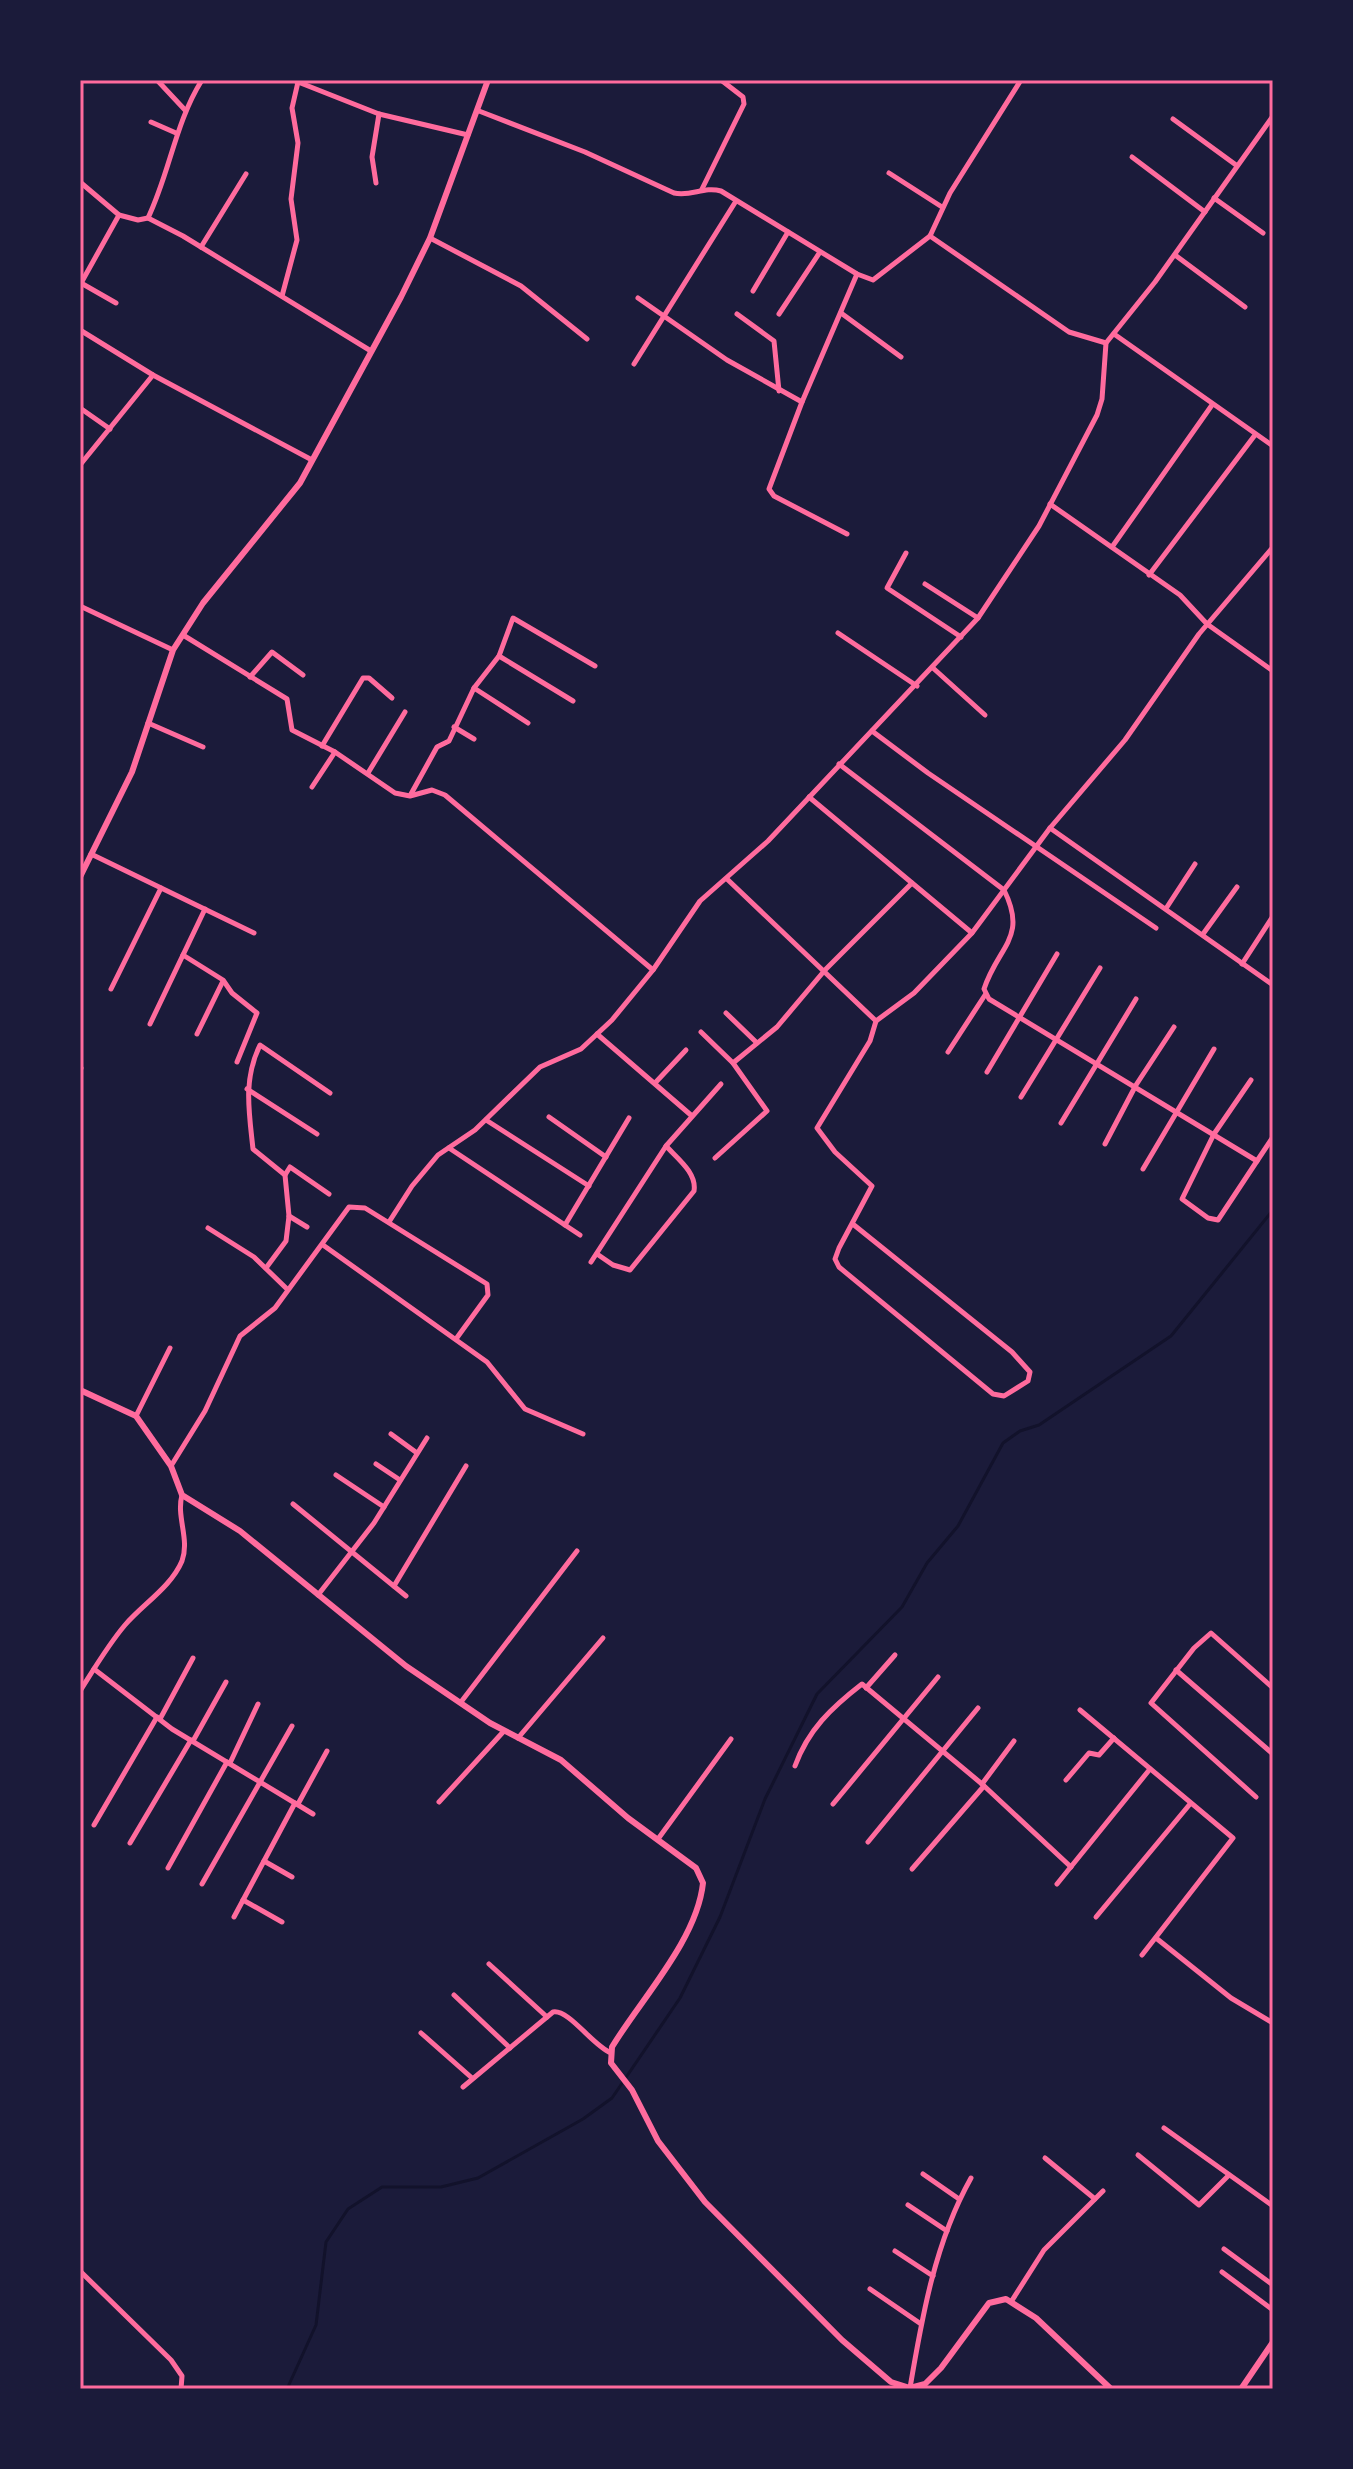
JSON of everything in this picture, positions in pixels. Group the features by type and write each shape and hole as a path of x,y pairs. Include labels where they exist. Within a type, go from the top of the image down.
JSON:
{"street":[{"path":"157,80 185,110"},
{"path":"148,218 168,170 185,110 202,80"},
{"path":"80,877 132,772 173,650 203,603 300,483 430,238 488,80"},
{"path":"701,190 744,104 743,97 721,80"},
{"path":"479,111 577,148 674,193 686,195 701,190 721,191 857,274 873,280 930,236 942,207 1021,80"},
{"path":"282,296 297,240 291,199 298,143 292,108 296,81 310,83 379,114 469,136"},
{"path":"376,183 372,157 379,114"},
{"path":"389,1222 430,1162 486,1120 540,1067 581,1049 597,1034 653,970 700,901 727,879 809,797 978,618 1050,504 1100,408 1106,343 1175,255 1273,116"},
{"path":"1173,119 1236,165"},
{"path":"151,122 176,133"},
{"path":"1132,157 1205,212"},
{"path":"889,173 942,207"},
{"path":"201,247 246,174"},
{"path":"80,182 119,215 138,220 148,218 371,351"},
{"path":"1214,198 1263,233"},
{"path":"634,364 736,201"},
{"path":"116,303 80,284 119,215"},
{"path":"753,291 788,232"},
{"path":"930,236 1062,328 1106,343"},
{"path":"430,238 521,286 587,339"},
{"path":"779,314 820,252"},
{"path":"1175,255 1245,307"},
{"path":"847,534 774,496 769,489 802,402 857,274"},
{"path":"638,298 779,391 802,402"},
{"path":"841,313 901,357"},
{"path":"737,314 774,341 779,391"},
{"path":"82,330 153,375 312,460"},
{"path":"1114,334 1273,446"},
{"path":"80,465 153,375"},
{"path":"1112,547 1212,405"},
{"path":"80,408 110,429"},
{"path":"1149,575 1255,435"},
{"path":"1050,504 1180,595 1207,624 1273,671"},
{"path":"854,1225 1012,1352 1030,1372 1028,1381 1004,1396 993,1394 839,1267 835,1259 839,1248 854,1225 872,1186 835,1152 817,1128 870,1041 876,1021 914,993 972,933 1050,828 1125,740 1207,624 1273,547"},
{"path":"906,553 887,588 961,637"},
{"path":"925,584 978,618"},
{"path":"80,606 173,650"},
{"path":"410,796 437,747 449,741 474,688 499,656 513,618 595,666"},
{"path":"838,633 917,686"},
{"path":"183,635 287,699 292,730 335,752 395,793 410,796 432,790 445,795 653,970"},
{"path":"250,677 272,652 303,675"},
{"path":"499,656 573,701"},
{"path":"933,668 985,715"},
{"path":"322,746 363,678 369,678 392,698"},
{"path":"474,688 528,723"},
{"path":"368,773 405,712"},
{"path":"148,723 203,747"},
{"path":"454,727 474,739"},
{"path":"872,731 1035,847 1156,928"},
{"path":"312,787 335,752"},
{"path":"839,764 1004,890 1012,907 1015,931 987,979 985,995 948,1052"},
{"path":"809,797 972,933"},
{"path":"1050,828 1167,907 1273,985"},
{"path":"91,854 254,933"},
{"path":"1167,907 1195,864"},
{"path":"727,879 876,1021"},
{"path":"733,1063 777,1027 825,970 912,883"},
{"path":"1203,934 1237,887"},
{"path":"111,989 161,888"},
{"path":"150,1024 205,909"},
{"path":"1242,964 1273,916"},
{"path":"987,1072 1057,954"},
{"path":"183,955 223,980 232,993 257,1013 237,1062"},
{"path":"1021,1097 1100,968"},
{"path":"197,1034 223,980"},
{"path":"985,995 1257,1161"},
{"path":"1061,1123 1136,999"},
{"path":"726,1013 757,1043"},
{"path":"1105,1144 1136,1085 1174,1027"},
{"path":"701,1032 733,1063 767,1111 715,1158"},
{"path":"597,1034 692,1116"},
{"path":"285,1175 253,1149 246,1089 251,1062 260,1045 330,1093"},
{"path":"1143,1169 1214,1049"},
{"path":"655,1083 686,1050"},
{"path":"1251,1080 1214,1134 1181,1197 1214,1221 1223,1216 1273,1137"},
{"path":"591,1262 666,1146 721,1084"},
{"path":"246,1089 317,1134"},
{"path":"549,1117 606,1157"},
{"path":"565,1225 629,1118"},
{"path":"486,1120 589,1186"},
{"path":"597,1254 613,1265 630,1270 694,1191 695,1183 691,1175 666,1146"},
{"path":"448,1147 580,1235"},
{"path":"266,1268 286,1241 289,1216 285,1175 290,1167 329,1194"},
{"path":"171,1466 205,1411 240,1336 275,1308 353,1205 389,1222 489,1287 488,1295 456,1339"},
{"path":"289,1216 307,1227"},
{"path":"208,1228 266,1268 287,1289"},
{"path":"323,1245 495,1369 525,1409 583,1434"},
{"path":"136,1416 170,1348"},
{"path":"80,1390 136,1416 171,1466 182,1495 178,1514 185,1551 180,1564 162,1588 125,1625 80,1691"},
{"path":"391,1434 417,1453"},
{"path":"318,1595 353,1554 427,1438"},
{"path":"376,1464 400,1480"},
{"path":"394,1586 466,1466"},
{"path":"336,1475 384,1507"},
{"path":"182,1495 240,1531 389,1653 504,1731 561,1760 696,1868 703,1883 702,1895 667,1968 633,2013 611,2053 615,2069 632,2090 658,2141 705,2202 842,2340 891,2382 910,2388 925,2384 941,2368 989,2303 1002,2299 1036,2318 1111,2389"},
{"path":"293,1504 406,1596"},
{"path":"461,1702 577,1551"},
{"path":"1256,1797 1151,1703 1204,1637 1211,1633 1273,1688"},
{"path":"517,1739 603,1638"},
{"path":"866,1688 895,1655"},
{"path":"94,1825 193,1658"},
{"path":"94,1669 192,1741 313,1814"},
{"path":"1176,1670 1273,1754"},
{"path":"833,1804 938,1677"},
{"path":"130,1843 226,1682"},
{"path":"795,1766 803,1741 830,1709 862,1684 983,1785 1071,1867"},
{"path":"168,1868 229,1763 258,1704"},
{"path":"868,1842 978,1708"},
{"path":"1080,1710 1233,1838 1142,1955"},
{"path":"202,1884 292,1726"},
{"path":"439,1802 504,1731"},
{"path":"1066,1780 1089,1753 1099,1755 1114,1738"},
{"path":"658,1839 731,1739"},
{"path":"912,1869 983,1785 1014,1741"},
{"path":"234,1917 327,1751"},
{"path":"1057,1884 1150,1769"},
{"path":"1096,1917 1190,1804"},
{"path":"264,1861 292,1877"},
{"path":"243,1900 282,1922"},
{"path":"1156,1938 1231,1998 1273,2023"},
{"path":"489,1964 547,2017"},
{"path":"454,1995 510,2048"},
{"path":"463,2087 547,2017 560,2010 593,2044 611,2053"},
{"path":"421,2033 472,2078"},
{"path":"1164,2128 1273,2206"},
{"path":"1138,2155 1199,2205 1229,2175"},
{"path":"1045,2158 1095,2199"},
{"path":"923,2174 959,2199"},
{"path":"910,2388 933,2276 959,2199 971,2178"},
{"path":"1011,2302 1044,2250 1103,2191"},
{"path":"908,2205 947,2231"},
{"path":"1224,2249 1273,2285"},
{"path":"895,2251 933,2276"},
{"path":"80,2271 171,2360 182,2376 181,2389"},
{"path":"1222,2272 1273,2310"},
{"path":"870,2289 921,2324"},
{"path":"1241,2389 1273,2342"}],"waterway":[{"path":"287,2389 316,2325 326,2242 348,2209 382,2187 441,2187 478,2178 583,2119 612,2098 680,1998 720,1917 765,1799 817,1694 902,1607 927,1563 958,1526 1003,1443 1020,1431 1039,1425 1171,1336 1273,1210"}]}
